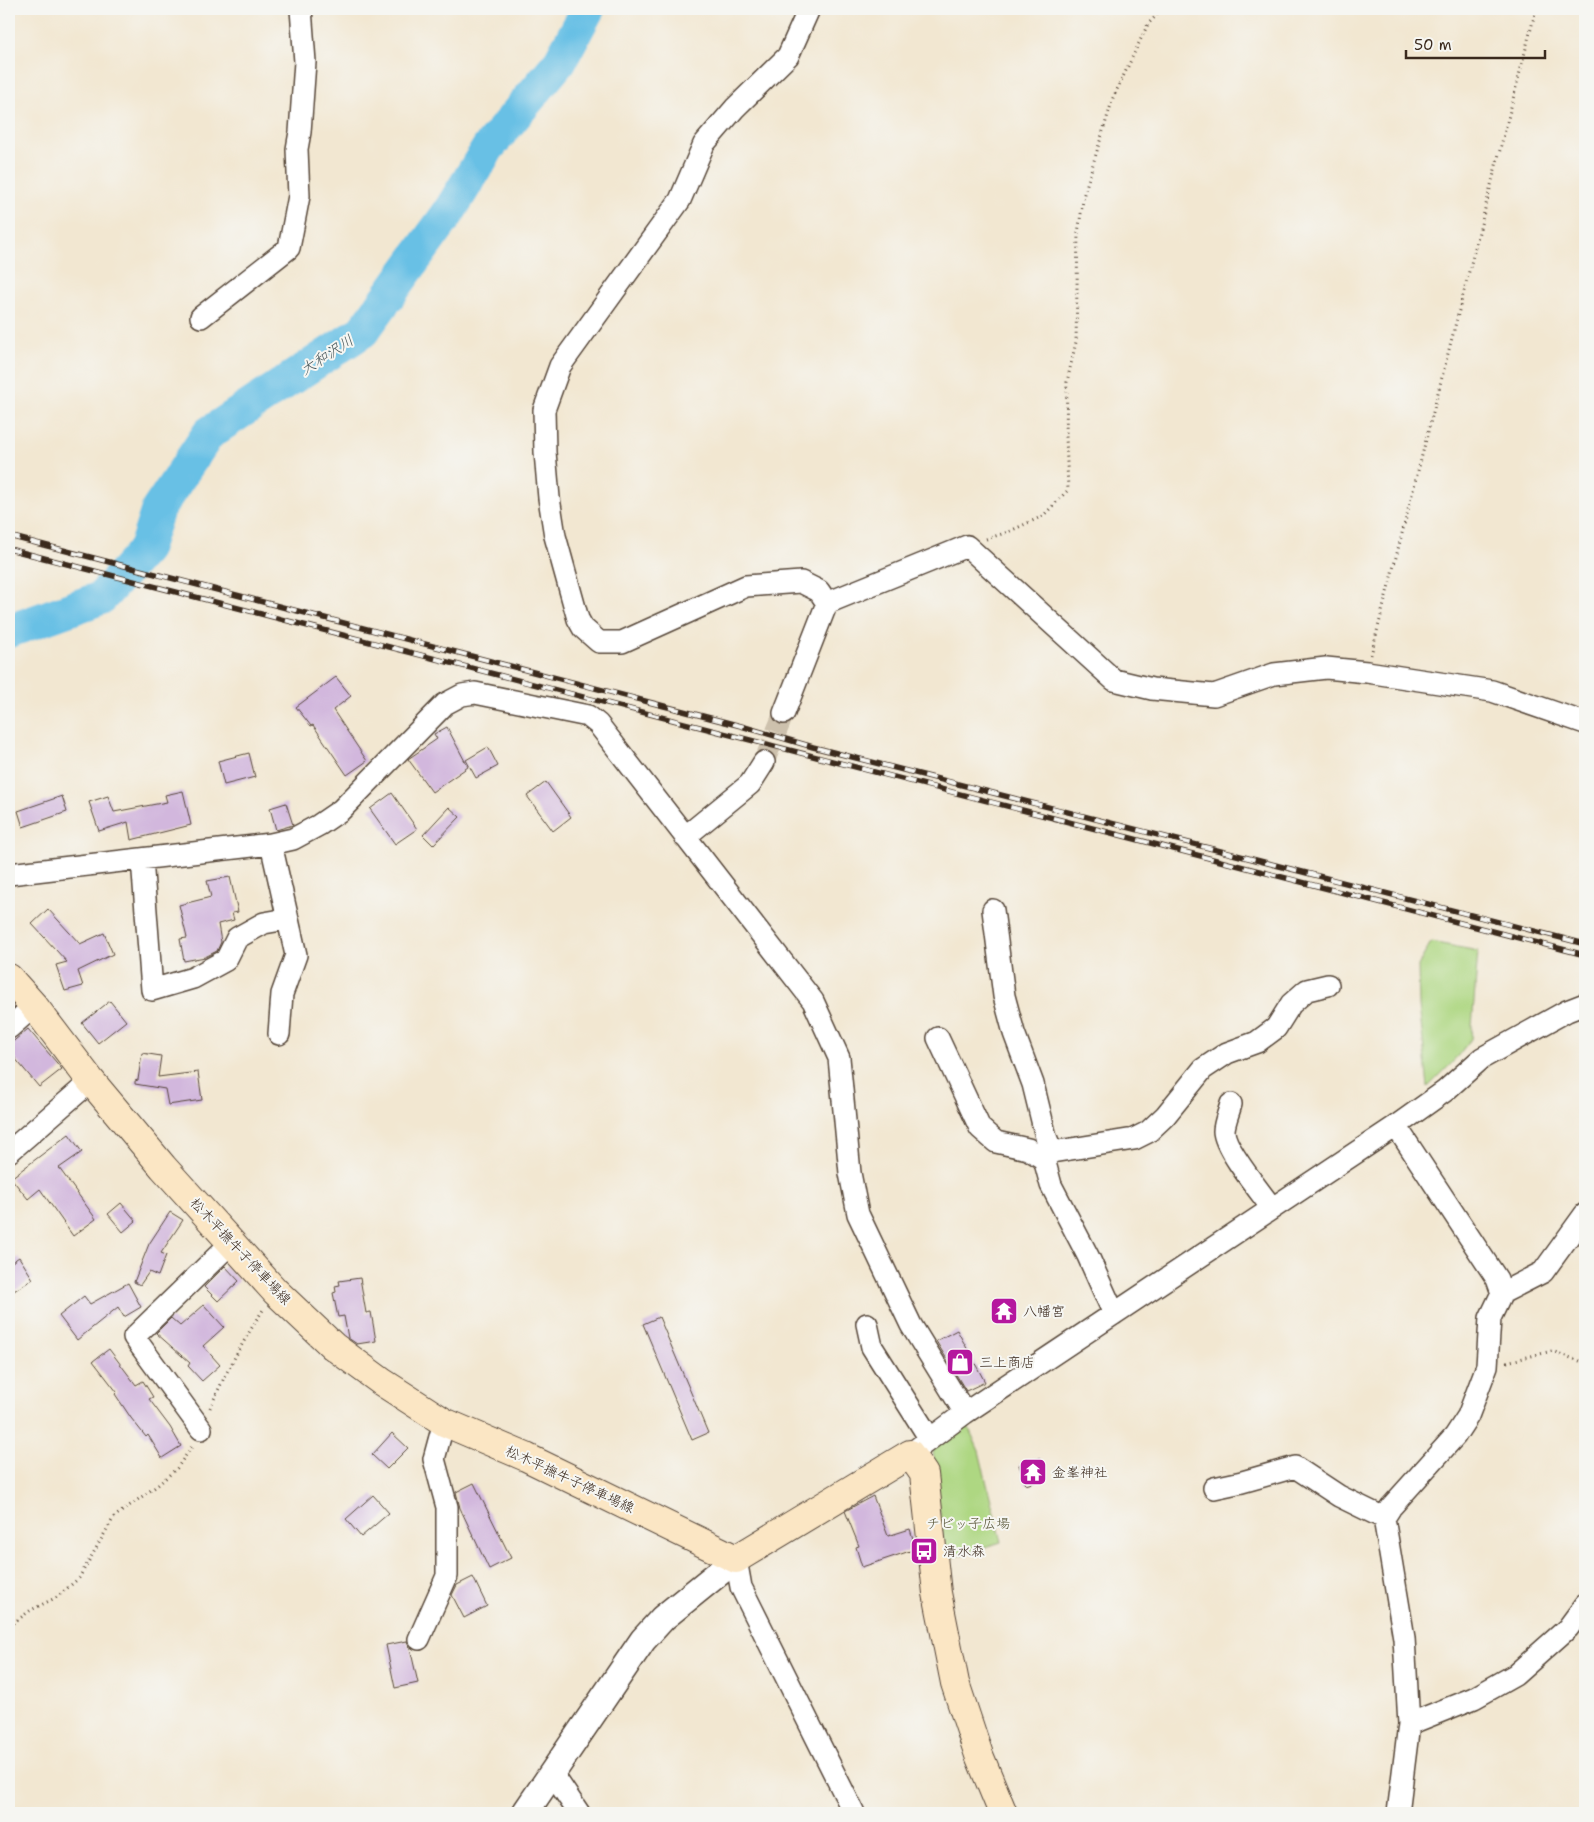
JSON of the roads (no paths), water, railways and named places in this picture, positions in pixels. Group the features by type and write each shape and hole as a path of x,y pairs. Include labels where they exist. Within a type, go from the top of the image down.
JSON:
{"main road":[{"name":"松木平撫牛子停車場線","path":"9,978 34,1006 91,1080 163,1167 275,1291 333,1346 382,1382 444,1422 526,1457 736,1559"},
{"path":"736,1559 920,1446 937,1594 955,1683 979,1755 1003,1813"}],"street":[{"path":"202,317 289,248 299,196 297,149 300,132 304,62 301,9"},
{"path":"808,9 788,56 734,108 704,144 680,200 560,366 544,410 545,452 554,536 578,619 583,628 599,642 622,642 746,586 801,582 819,590 827,603"},
{"path":"784,713 827,603 967,546 1114,680 1152,689 1214,695 1274,674 1326,668 1367,672 1492,692 1585,723"},
{"path":"9,874 270,844 293,839 342,810 445,704 462,696 476,694 588,716 598,724 813,1001 839,1058 850,1173 858,1214 911,1325 965,1413"},
{"path":"685,837 750,784 764,762"},
{"path":"270,844 296,955 282,994 279,1034"},
{"path":"142,859 152,990 193,978 226,960 238,938 264,923 287,919"},
{"path":"993,910 1004,996 1014,1033 1033,1084 1046,1137 1051,1186 1088,1256 1114,1314"},
{"path":"938,1038 980,1128 996,1142 1028,1149 1048,1156 1134,1139 1148,1132 1165,1116 1203,1069 1227,1053 1256,1042 1276,1028 1291,1004 1307,990 1328,985"},
{"path":"867,1324 872,1347 920,1446 965,1413 1396,1126 1445,1091 1482,1058 1567,1011 1585,1004"},
{"path":"9,1028 34,1006"},
{"path":"9,1152 91,1080"},
{"path":"1231,1104 1224,1132 1230,1148 1272,1208"},
{"path":"1396,1126 1497,1279 1502,1293"},
{"path":"1398,1813 1409,1724 1404,1638 1384,1518 1391,1506 1455,1436 1468,1416 1487,1366 1490,1318 1502,1293 1543,1272 1585,1214"},
{"path":"201,1429 175,1410 134,1337 231,1243"},
{"path":"418,1639 447,1576 447,1507 434,1459 444,1422"},
{"path":"1214,1488 1295,1467 1339,1496 1384,1518"},
{"path":"525,1813 643,1640 663,1618 736,1559 741,1587 854,1813"},
{"path":"1409,1724 1474,1698 1515,1675 1568,1628 1585,1606"},
{"path":"552,1773 578,1813"}],"waterway":[{"name":"大和沢川","path":"9,631 101,598 145,549 158,509 209,433 363,331 447,215 488,148 560,61 588,9"}],"tunnel":[{"path":"764,762 784,713"}],"railway":[{"path":"9,536 741,726 813,747 1585,944"},
{"path":"9,549 1585,955"}],"place":[{"name":"八幡宮","path":"1004,1311"},
{"name":"三上商店","path":"960,1362"},
{"name":"金峯神社","path":"1033,1472"},
{"name":"清水森","path":"924,1551"}],"park label":[{"name":"チビッ子広場","path":"968,1523"}]}
